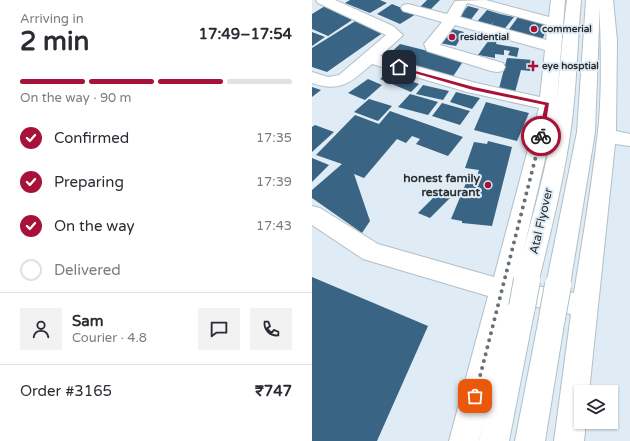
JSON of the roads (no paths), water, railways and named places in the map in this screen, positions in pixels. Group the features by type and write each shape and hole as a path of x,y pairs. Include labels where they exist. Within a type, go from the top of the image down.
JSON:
{"street":[{"path":"312,77 330,83 345,79 395,35 388,29 323,0"},
{"path":"464,441 528,190 548,104 558,0"},
{"name":"Atal Flyover","path":"494,441 527,280 560,141 569,68 571,23 574,0"},
{"path":"530,441 586,132 593,0"},
{"path":"569,441 607,136 608,40 606,0"},
{"path":"497,67 433,48 432,44 465,2 556,23"},
{"path":"408,8 554,47"},
{"path":"369,58 473,88 548,104"},
{"path":"607,136 630,140"},
{"path":"312,214 371,252 503,290 585,305"}],"place":[{"name":"commerial","path":"534,29"},
{"name":"residential","path":"452,37"},
{"name":"eye hosptial","path":"533,66"},
{"name":"honest family restaurant","path":"488,185"}]}
